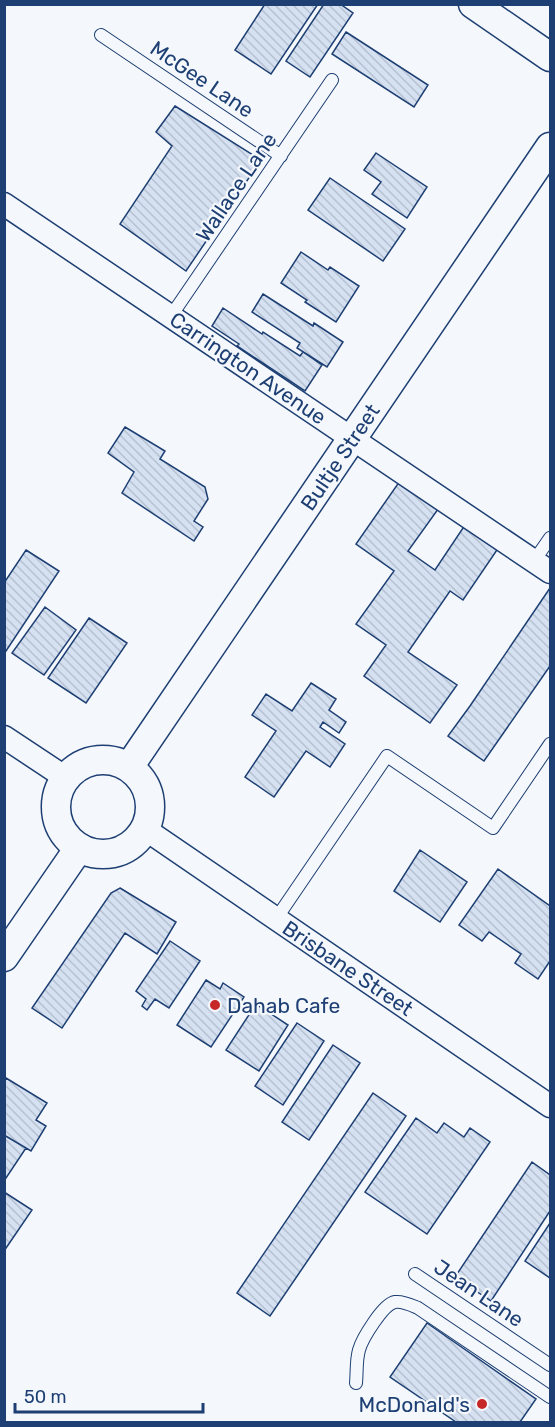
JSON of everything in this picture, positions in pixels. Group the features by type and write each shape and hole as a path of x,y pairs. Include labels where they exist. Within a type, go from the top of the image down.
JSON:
{"street":[{"path":"473,4 550,57"},
{"name":"Bultje Street","path":"129,767 550,147"},
{"name":"Carrington Avenue","path":"4,204 542,567"},
{"path":"4,737 66,778"},
{"path":"102,759 116,761 129,767 140,776 147,788 150,816 145,829 136,841 123,850 109,854 93,854 79,848 66,837 58,824 56,808 58,792 66,778 76,768 102,759"},
{"name":"Brisbane Street","path":"145,829 550,1106"},
{"path":"4,957 79,848"}],"lane":[{"name":"McGee Lane","path":"101,35 281,156"},
{"name":"Wallace Lane","path":"171,316 332,80"},
{"path":"542,567 550,538"},
{"path":"276,919 387,756 493,828 550,744"},
{"name":"Jean Lane","path":"415,1274 550,1365"},
{"path":"356,1383 359,1351 365,1337 386,1307 394,1302 406,1303 418,1308 550,1397"}],"building":[{"path":"265,4 318,4 271,74 235,50"},
{"path":"324,4 340,4 353,13 310,77 286,61"},
{"path":"346,32 428,85 414,107 332,54"},
{"path":"175,106 261,160 186,271 120,224 172,146 156,132"},
{"path":"376,153 427,187 407,218 372,194 381,182 364,170"},
{"path":"330,178 405,229 383,261 308,210"},
{"path":"301,252 328,270 330,267 359,286 336,322 281,283"},
{"path":"263,294 343,342 327,367 297,348 300,343 252,312"},
{"path":"223,308 300,356 303,352 322,365 305,391 237,346 239,344 212,326"},
{"path":"125,427 165,451 160,459 205,487 208,499 194,521 203,527 194,541 122,493 134,472 108,453"},
{"path":"402,478 441,505 408,551 435,570 465,525 499,547 463,600 450,591 408,652 457,685 430,723 364,676 386,645 356,624 394,571 356,544"},
{"path":"26,550 59,571 4,654 4,583"},
{"path":"550,588 550,666 484,761 448,736"},
{"path":"45,607 76,630 44,675 12,653"},
{"path":"89,618 127,643 86,703 48,678"},
{"path":"311,683 336,699 329,710 346,722 339,733 323,722 320,727 345,744 330,767 306,751 274,797 245,777 276,731 252,715 266,694 292,711"},
{"path":"420,850 467,882 440,922 394,891"},
{"path":"498,869 550,906 550,961 538,979 515,963 521,954 489,932 482,941 459,925"},
{"path":"120,888 176,922 157,954 125,933 62,1028 32,1008 111,893"},
{"path":"170,941 200,961 169,1008 155,999 147,1010 142,1006 146,999 136,991"},
{"path":"206,980 220,989 223,983 244,997 211,1047 177,1025"},
{"path":"256,1004 288,1025 259,1071 226,1050"},
{"path":"297,1023 324,1041 283,1105 255,1086"},
{"path":"333,1045 360,1063 309,1140 282,1122"},
{"path":"6,1078 47,1103 36,1120 46,1126 31,1151 4,1135 4,1081"},
{"path":"373,1093 406,1116 270,1316 237,1293"},
{"path":"416,1118 437,1133 444,1123 464,1137 470,1128 490,1142 427,1234 365,1192"},
{"path":"4,1135 26,1148 4,1181"},
{"path":"532,1162 550,1175 550,1211 491,1301 455,1277"},
{"path":"4,1192 32,1210 4,1251"},
{"path":"550,1223 550,1278 525,1261"},
{"path":"427,1323 536,1399 520,1422 456,1422 390,1377"}],"place":[{"name":"Dahab Cafe","path":"215,1005"},
{"name":"McDonald's","path":"482,1404"}]}
